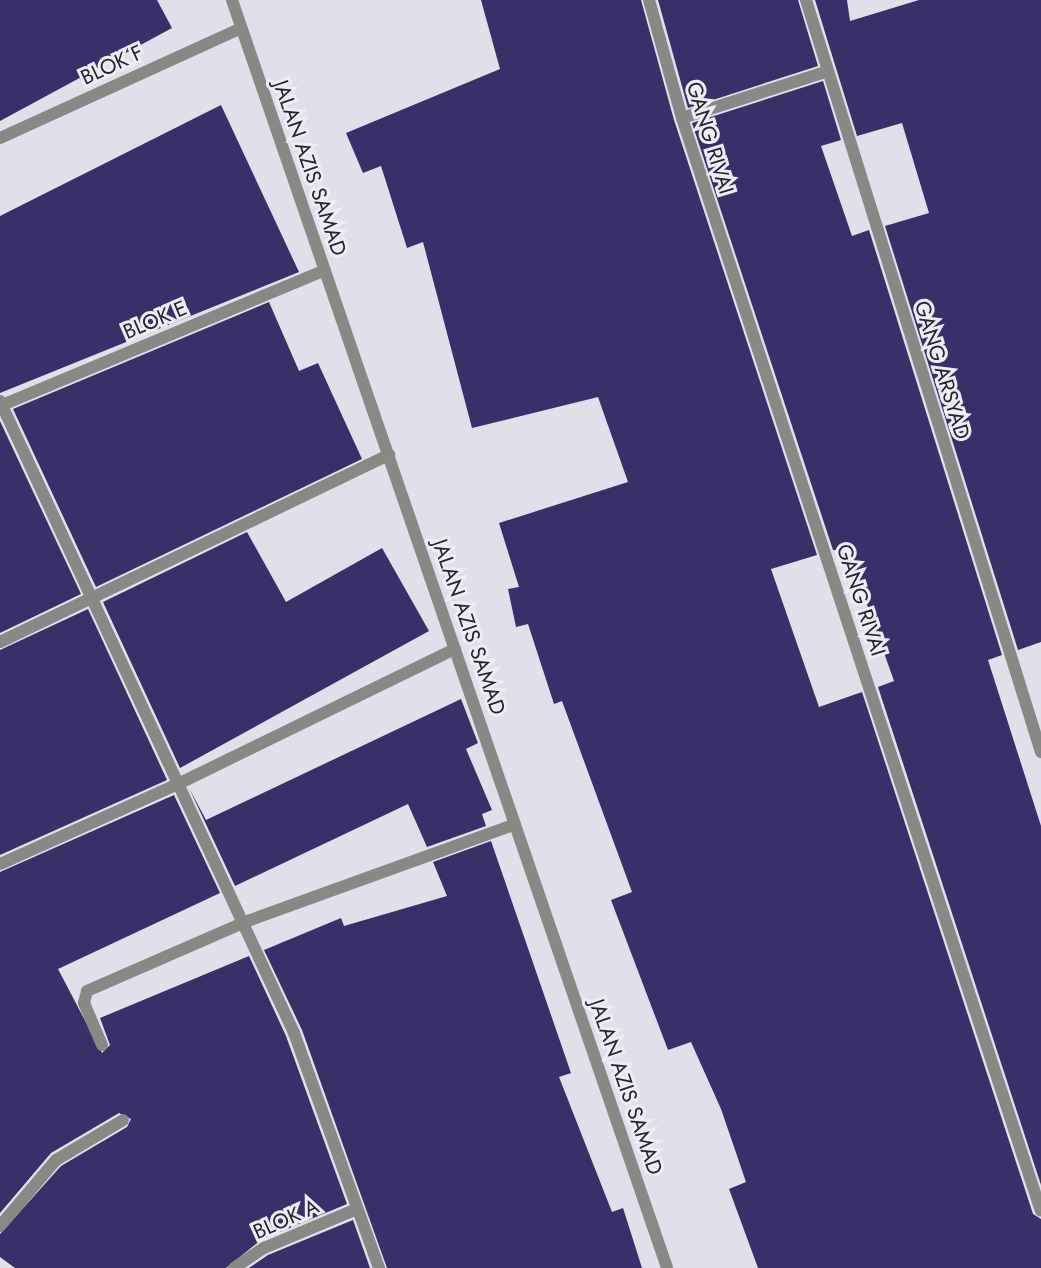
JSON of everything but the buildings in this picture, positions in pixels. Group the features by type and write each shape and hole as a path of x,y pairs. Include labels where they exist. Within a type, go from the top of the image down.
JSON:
{"street":[{"name":"JALAN AZIS SAMAD","path":"232,0 667,1268"},
{"name":"GANG RIVAI","path":"649,0 682,118 1041,1211"},
{"name":"GANG ARSYAD","path":"806,0 1041,752"},
{"name":"BLOK F","path":"0,138 241,28"},
{"path":"682,118 828,71"},
{"name":"BLOK E","path":"1,404 325,270"},
{"path":"1,404 245,922 294,1033 379,1268"},
{"path":"0,642 389,454"},
{"path":"0,864 180,783 455,649"},
{"path":"102,1045 84,1003 87,991 245,922 515,824"},
{"path":"0,1226 56,1160 123,1120"},
{"name":"BLOK A","path":"234,1268 264,1248 357,1209"}]}
